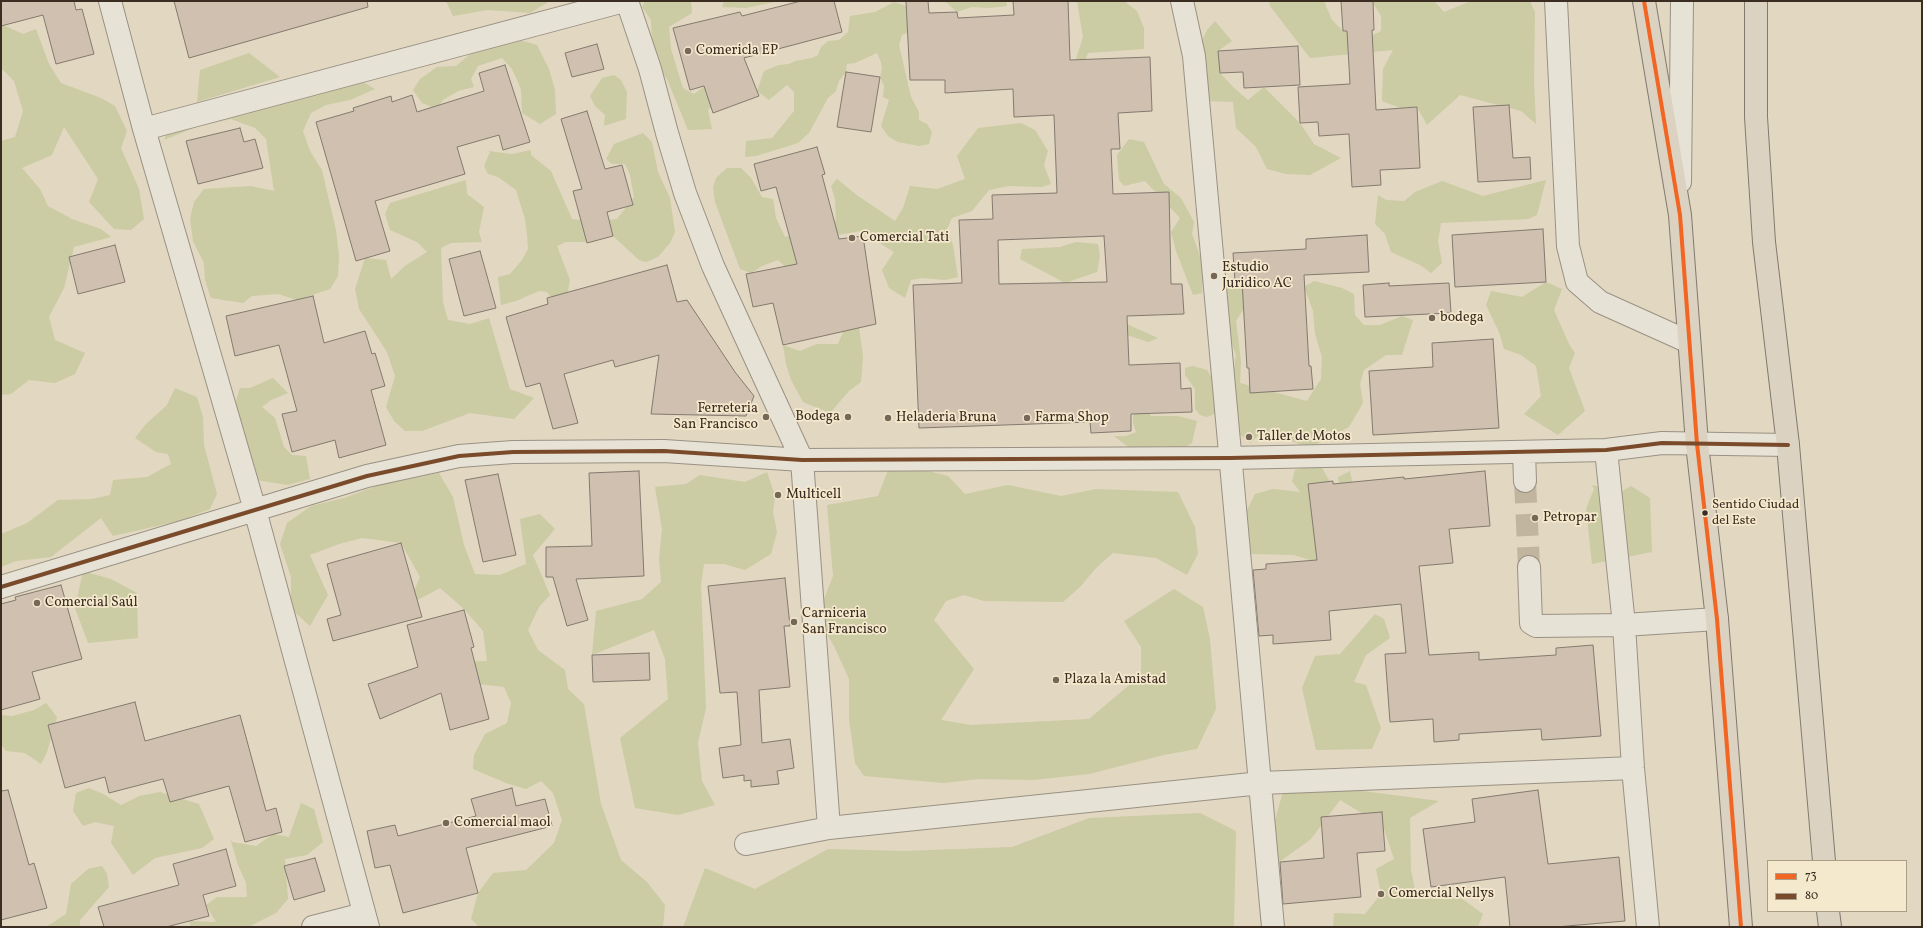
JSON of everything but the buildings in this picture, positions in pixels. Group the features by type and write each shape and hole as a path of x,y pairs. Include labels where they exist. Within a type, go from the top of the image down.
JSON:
{"highway":[{"path":"1644,1 1680,215 1697,444 1717,619 1741,927"},
{"path":"1756,1 1756,117 1764,242 1788,445 1824,860"},
{"path":"1828,912 1830,927"}],"street":[{"path":"110,1 144,129 255,510 366,920 312,927"},
{"path":"144,129 624,1"},
{"path":"627,1 650,69 685,193 713,266 802,460 829,828"},
{"path":"1182,1 1194,56 1273,927"},
{"path":"1556,1 1568,246 1577,282 1600,302 1689,342"},
{"path":"1680,215 1682,1"},
{"path":"1,587 367,476 459,456 514,452 664,451 802,460 1230,458 1606,450 1662,443 1788,445"},
{"path":"1606,450 1624,625 1633,768 1648,927"},
{"path":"1524,452 1525,481"},
{"path":"1529,567 1531,623 1536,626 1624,625 1717,619"},
{"path":"746,844 829,828 1261,783 1633,768"}],"green space":[{"path":"446,1 550,1 530,13 488,10 453,16"},
{"path":"645,1 691,1 692,13 669,27 671,49 683,88 694,94 708,84 715,104 708,110 712,129 688,130 667,79 657,66 652,44 651,20 642,7"},
{"path":"724,1 779,1 746,8 722,7"},
{"path":"942,1 1006,1 1007,6 990,8 972,7 957,12 947,3"},
{"path":"1077,1 1124,1 1137,11 1144,28 1144,49 1088,53 1081,70 1076,59 1083,37"},
{"path":"1269,1 1324,1 1332,20 1343,31 1367,38 1381,31 1381,16 1373,3 1374,1 1434,1 1444,12 1471,1 1530,1 1535,12 1534,82 1536,124 1521,111 1460,95 1427,125 1417,107 1400,108 1382,101 1383,69 1393,50 1310,58 1270,6"},
{"path":"894,2 913,8 917,29 902,35 899,45 911,97 919,112 919,120 927,124 932,132 929,144 919,146 898,142 888,136 881,126 889,100 883,97 884,86 880,77 882,69 877,53 855,63 847,64 846,72 839,81 836,91 828,98 809,133 798,143 756,156 745,157 746,141 772,138 794,111 794,92 787,85 769,100 757,91 764,71 779,65 789,64 818,55 821,47 828,41 839,40 848,32 850,16 875,12"},
{"path":"1215,21 1232,41 1218,51 1220,73 1248,100 1264,87 1300,123 1314,144 1341,158 1310,175 1286,174 1267,169 1256,147 1236,128 1233,102 1209,101 1194,56 1207,30"},
{"path":"1,24 23,34 36,29 49,64 61,83 101,98 115,106 127,131 121,148 139,189 144,219 131,230 114,229 89,202 98,179 64,127 52,155 22,168 40,189 48,206 72,219 101,229 111,237 74,247 64,288 49,317 55,340 85,353 75,374 55,383 29,380 11,394 1,395 1,141 15,137 23,111 14,81 1,68"},
{"path":"516,39 537,45 549,69 555,90 556,114 540,124 522,113 521,90 512,69 502,58 478,66 471,79 474,87 458,91 443,100 437,109 422,103 413,90 420,79 437,67 456,66 481,45"},
{"path":"249,53 280,77 197,102 200,70"},
{"path":"614,75 621,80 627,92 626,119 604,126 605,115 595,106 590,96 602,78"},
{"path":"358,79 375,89 350,100 326,105 311,113 303,131 310,151 322,170 336,230 339,255 338,276 330,289 297,300 278,294 252,296 243,303 211,298 205,280 204,263 193,241 190,219 194,202 204,189 251,186 274,191 266,139 255,128 231,119 196,127 164,140 171,125"},
{"path":"1021,123 1035,130 1048,151 1044,165 1051,184 1042,187 1009,186 989,190 972,211 952,218 947,229 953,245 958,277 945,280 922,278 911,280 905,298 889,288 882,270 894,252 861,231 831,236 825,226 836,221 835,199 831,186 837,179 858,196 895,221 903,208 910,186 937,189 965,179 957,156 978,128"},
{"path":"643,133 652,142 658,172 670,198 675,232 670,243 658,257 646,262 639,260 613,236 589,242 566,242 557,246 570,280 565,308 556,304 547,292 539,291 516,301 501,305 498,277 510,274 522,260 528,249 527,234 525,219 516,190 498,177 488,174 484,166 490,152 488,151 512,154 531,150 531,155 551,171 572,219 593,221 617,219 634,197 630,175 625,164 612,164 606,159 614,144"},
{"path":"1129,139 1144,142 1164,184 1181,198 1194,222 1192,234 1203,264 1202,293 1193,295 1176,251 1171,232 1180,218 1145,181 1124,186 1119,180 1117,155"},
{"path":"727,168 741,168 751,178 762,197 773,199 776,218 785,237 805,232 813,264 787,268 778,260 762,266 751,273 740,269 715,202 713,187 716,178"},
{"path":"466,180 467,194 484,207 479,232 482,242 451,243 441,248 443,302 448,320 470,324 489,318 510,389 534,398 514,419 470,413 422,431 405,431 394,421 386,407 395,376 387,352 359,309 355,289 365,258 386,260 391,279 405,266 427,252 417,242 390,230 385,214 390,203"},
{"path":"1546,180 1537,215 1528,219 1441,223 1438,241 1442,263 1431,273 1420,265 1391,252 1385,234 1375,224 1378,195 1386,200 1404,201 1415,192 1442,181 1483,196"},
{"path":"1076,242 1098,244 1100,256 1097,272 1065,283 1020,259 1022,249 1060,247"},
{"path":"1314,281 1342,288 1354,294 1355,315 1364,325 1380,325 1402,316 1413,320 1402,355 1386,355 1364,370 1360,384 1363,403 1349,427 1309,448 1292,441 1278,441 1263,431 1250,443 1237,432 1230,397 1236,355 1225,325 1223,300 1227,282 1248,287 1262,317 1243,310 1236,321 1241,362 1240,383 1307,401 1321,379 1322,357 1315,334 1313,311 1304,287"},
{"path":"1546,282 1562,289 1554,310 1569,344 1575,353 1569,368 1585,411 1558,435 1524,414 1541,396 1536,366 1521,355 1504,349 1499,332 1486,305 1491,291 1522,297"},
{"path":"1111,309 1129,325 1158,338 1148,342 1121,333"},
{"path":"845,327 859,327 863,357 861,382 849,391 830,413 803,402 791,380 786,364 783,345 800,351 817,344 838,344"},
{"path":"1193,366 1207,370 1214,381 1217,413 1207,417 1200,415 1195,409 1195,389 1185,375 1185,368"},
{"path":"273,378 288,393 271,400 262,407 275,418 284,447 292,455 306,456 310,479 288,485 250,479 252,464 235,404 240,388 250,388"},
{"path":"175,388 197,397 203,417 204,445 217,494 210,509 179,521 113,536 101,518 51,557 16,561 1,567 1,534 27,523 58,500 92,499 110,495 113,480 147,477 171,464 168,454 156,452 135,438 146,424 167,405"},
{"path":"1146,408 1151,416 1177,416 1197,421 1192,443 1180,450 1164,446 1143,449 1128,447 1114,436 1126,436 1136,432 1133,423 1133,412"},
{"path":"1319,463 1342,502 1338,477 1350,471 1365,541 1346,561 1313,561 1294,555 1251,554 1245,514 1255,494 1273,489 1300,492 1292,481 1295,470"},
{"path":"890,465 916,468 948,476 965,494 1008,485 1061,496 1096,489 1178,492 1195,527 1198,554 1187,575 1156,558 1113,553 1063,602 984,601 964,595 946,601 934,620 974,669 941,720 971,725 1089,719 1141,675 1141,647 1124,621 1174,589 1203,607 1210,639 1216,709 1197,749 1164,755 1089,774 1033,780 979,779 944,783 864,776 855,763 849,719 849,679 834,646 817,617 833,576 827,505 878,496"},
{"path":"767,472 775,496 773,512 777,532 771,554 745,570 724,564 704,564 701,585 706,708 698,743 702,781 715,805 678,815 635,808 620,738 668,699 665,659 654,630 592,655 596,611 642,599 661,582 659,559 662,529 655,487 686,484 700,475 745,482"},
{"path":"439,473 453,497 464,545 475,574 500,575 526,564 520,519 540,514 555,529 533,555 550,595 539,607 528,630 538,650 565,670 568,689 584,704 601,804 621,860 647,882 665,905 663,927 479,927 471,919 478,893 493,873 526,870 554,843 562,820 553,793 541,781 526,789 506,783 473,769 474,755 485,734 507,723 511,703 504,687 469,683 453,662 487,661 483,631 464,609 440,588 412,603 403,617 420,577 401,543 362,538 339,544 310,555 328,595 310,626 291,609 291,577 280,544 287,523 311,506 344,498 379,485"},
{"path":"1592,485 1620,492 1631,486 1650,498 1652,552 1592,564 1586,509 1594,489"},
{"path":"83,571 111,579 137,593 138,638 88,643 75,608"},
{"path":"1375,614 1384,619 1390,638 1366,655 1354,682 1366,685 1381,728 1372,749 1316,750 1302,688 1315,656 1340,654"},
{"path":"46,703 57,717 47,752 41,764 25,753 6,751 1,744 1,715 12,716 34,710"},
{"path":"1286,781 1439,801 1410,818 1411,870 1417,899 1461,898 1483,914 1478,927 1333,927 1334,913 1365,914 1381,894 1376,869 1394,859 1383,826 1340,800 1311,839 1278,863 1275,820"},
{"path":"89,788 103,794 121,805 139,796 160,792 199,804 214,839 202,848 155,858 133,875 111,843 114,826 95,822 83,826 73,811 76,793"},
{"path":"301,803 314,809 323,842 307,855 285,859 288,899 276,913 248,927 191,927 189,921 216,922 206,905 217,897 247,897 246,883 238,865 230,838 232,842 256,846 273,834 289,837"},
{"path":"1200,813 1236,831 1234,927 683,927 705,868 755,889 828,849 904,851 1012,847 1089,818"},
{"path":"102,866 107,874 109,887 80,920 80,927 46,927 66,914 71,884 88,869"}],"tunnel":[{"path":"1525,481 1529,567"}],"transit line":[{"name":"73","path":"1644,1 1680,215 1697,444 1717,619 1741,927"},
{"name":"80","path":"1,587 367,476 459,456 513,452 664,451 802,460 1230,458 1606,450 1662,443 1788,445"}],"place":[{"name":"Comericla EP","path":"688,51"},
{"name":"Comercial Tati","path":"852,238"},
{"name":"Estudio Juridico AC","path":"1214,276"},
{"name":"bodega","path":"1432,318"},
{"name":"Ferreteria San Francisco","path":"766,417"},
{"name":"Bodega","path":"848,417"},
{"name":"Heladeria Bruna","path":"888,418"},
{"name":"Farma Shop","path":"1027,418"},
{"name":"Taller de Motos","path":"1249,437"},
{"name":"Multicell","path":"778,495"},
{"name":"Sentido Ciudad del Este","path":"1705,513"},
{"name":"Petropar","path":"1535,518"},
{"name":"Comercial Saúl","path":"37,603"},
{"name":"Carniceria San Francisco","path":"794,622"},
{"name":"Plaza la Amistad","path":"1056,680"},
{"name":"Comercial maol","path":"446,823"},
{"name":"Comercial Nellys","path":"1381,894"}]}
